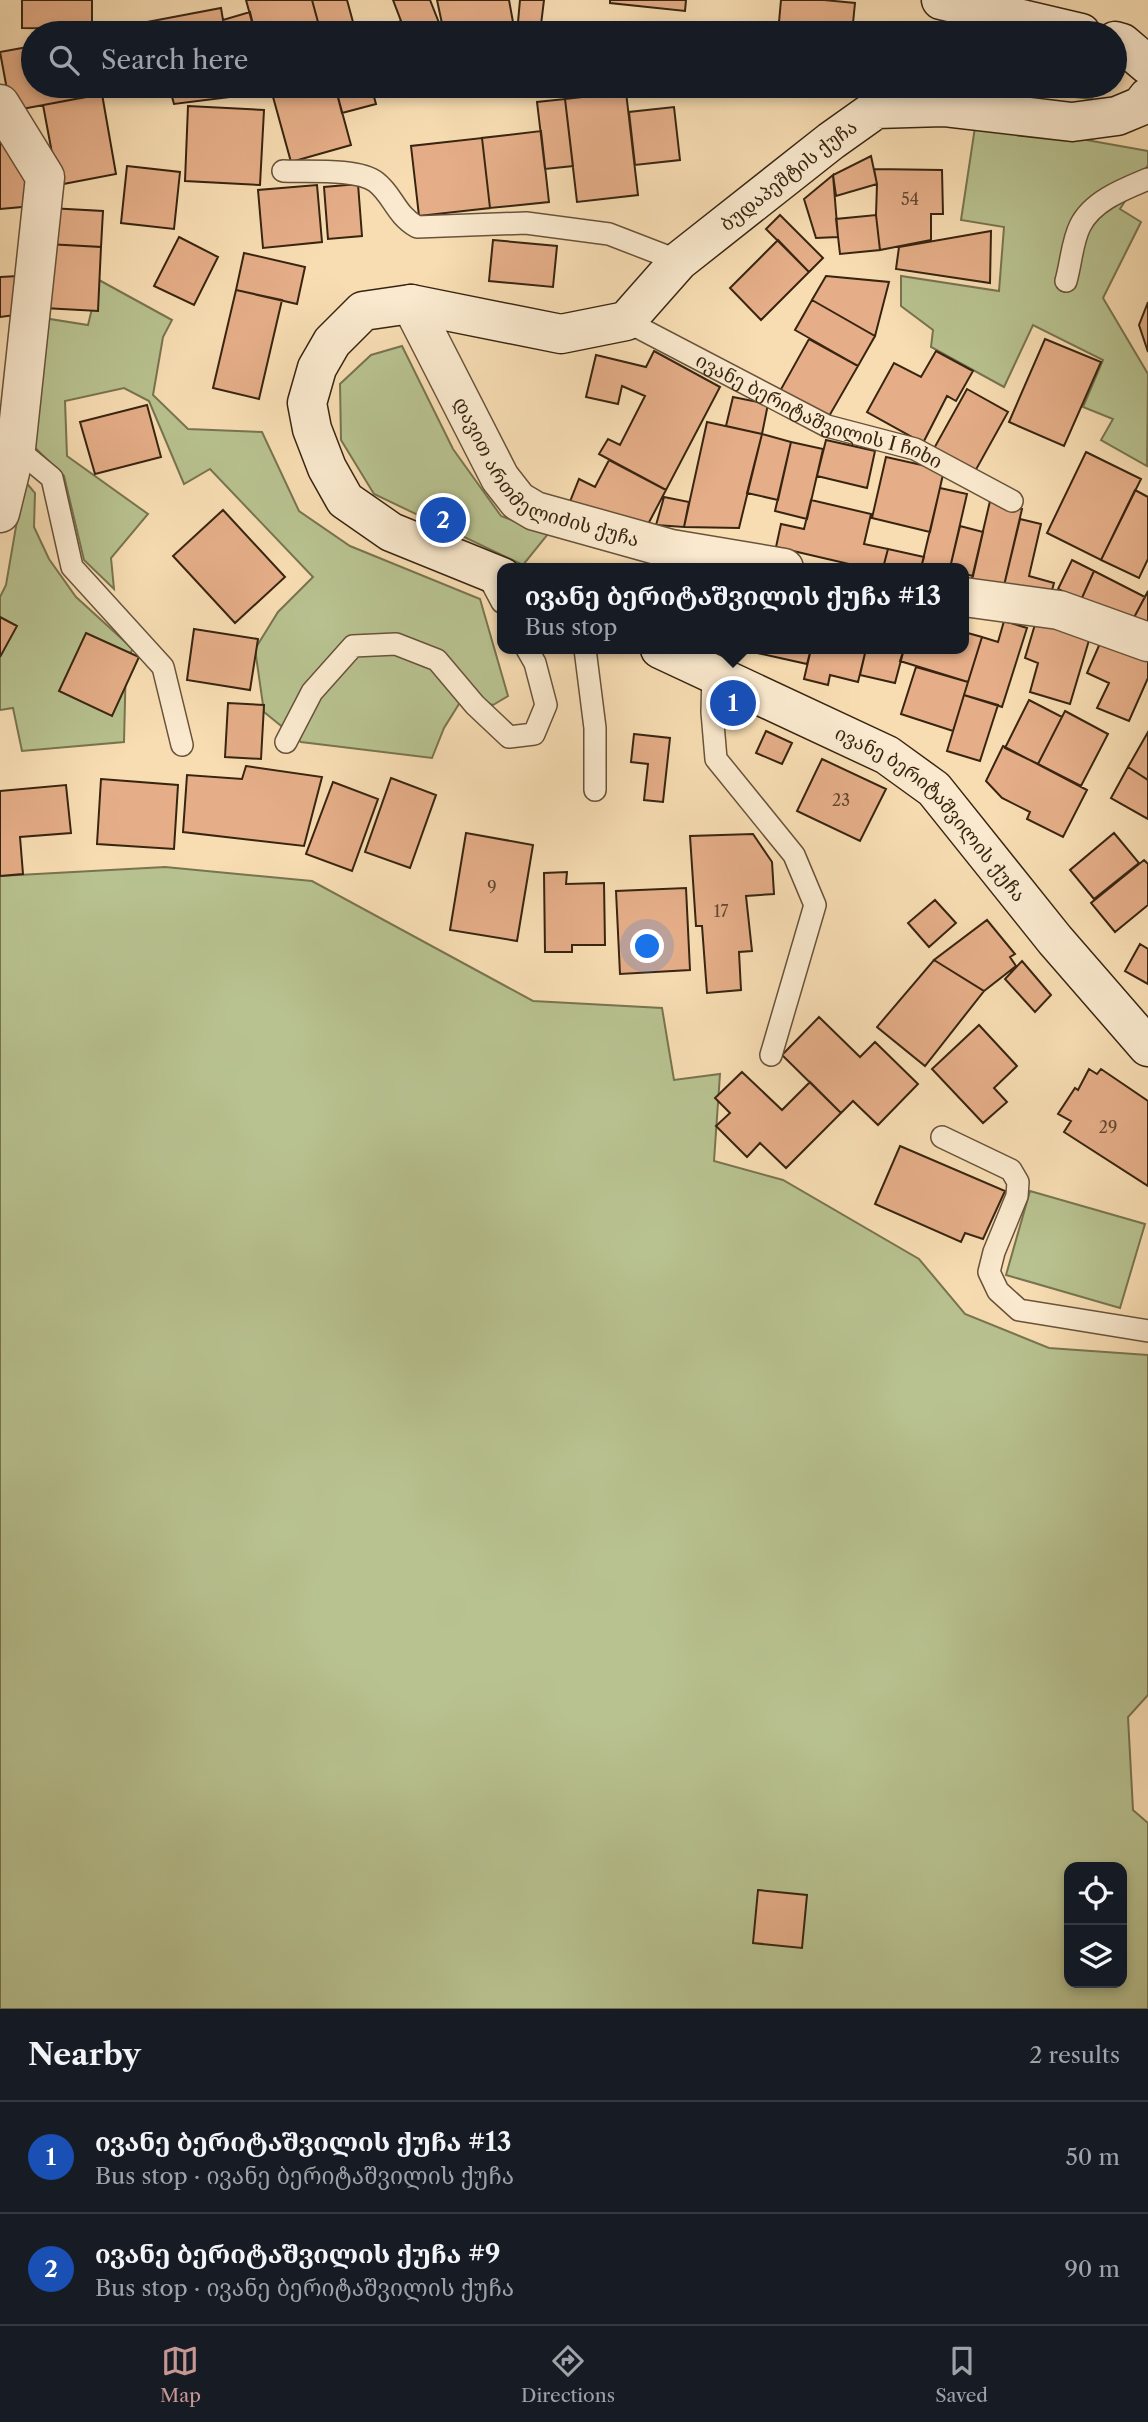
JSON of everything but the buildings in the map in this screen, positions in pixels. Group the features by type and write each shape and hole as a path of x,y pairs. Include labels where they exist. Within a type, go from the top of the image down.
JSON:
{"main road":[{"path":"941,0 1031,21"},
{"path":"1127,47 1148,65"},
{"name":"ბუდაპეშტის ქუჩა","path":"626,321 680,261 831,141 876,109 943,107 1072,122 1117,116 1141,106 1148,97"},
{"path":"0,104 45,177 16,448 0,513"},
{"path":"493,573 391,532 345,500 327,468 312,429 307,403 317,368 332,342 363,311 411,304 561,334 626,321"},
{"name":"დავით ართმელიძის ქუჩა","path":"411,304 500,478 518,501 536,510 671,549 754,563"},
{"path":"969,598 1059,610 1148,642"},
{"name":"ივანე ბერიტაშვილის ქუჩა","path":"672,654 887,755 934,789 1055,940 1148,1047"}],"lane":[{"path":"284,171 360,175 377,183 404,219 417,227 526,223 609,233 680,261"},
{"path":"1066,281 1080,226 1092,210 1118,191 1148,179"},
{"name":"ივანე ბერიტაშვილის I ჩიხი","path":"626,321 827,426 915,449 1012,500"},
{"path":"16,448 52,478 72,567 163,667 182,745"},
{"path":"286,742 312,692 353,646 396,644 437,660 475,705 509,737 534,734 546,705 535,663 530,654"},
{"path":"586,654 595,729 595,790"},
{"path":"713,672 712,712 716,759 794,855 815,905 771,1055"},
{"path":"942,1137 1011,1170 1018,1182 1017,1196 989,1272 998,1291 1019,1310 1148,1331"}],"green space":[{"path":"975,127 1081,139 1148,151 1148,165 1120,209 1141,222 1103,298 1148,374 1147,466 1101,440 1113,419 1083,407 1103,360 1033,325 1004,387 931,347 933,330 901,306 901,276 999,291 1004,227 961,220"},
{"path":"99,280 172,320 163,337 153,395 188,429 262,432 299,511 350,546 480,599 508,696 493,705 464,696 444,728 432,758 301,742 264,712 255,649 278,612 313,577 210,469 184,484 149,401 124,388 65,401 67,456 148,514 111,558 114,589 84,560 64,476 26,439 37,317 88,325"},
{"path":"402,346 453,449 501,516 548,534 525,563 519,563 374,494 341,440 340,384 371,355"},
{"path":"24,480 35,493 34,527 49,559 76,597 133,649 126,660 124,742 22,751 13,708 0,710 0,597 6,585"},
{"path":"165,867 312,881 533,1001 662,1008 674,1080 720,1074 714,1161 783,1180 919,1259 965,1314 1049,1348 1148,1355 1148,1695 1128,1717 1133,1810 1148,1823 1148,2009 0,2009 0,876"},
{"path":"1030,1191 1145,1224 1120,1308 1006,1275"}],"place":[{"name":"ივანე ბერიტაშვილის ქუჩა #9","path":"443,520"},
{"name":"ივანე ბერიტაშვილის ქუჩა #13","path":"733,703"}]}
